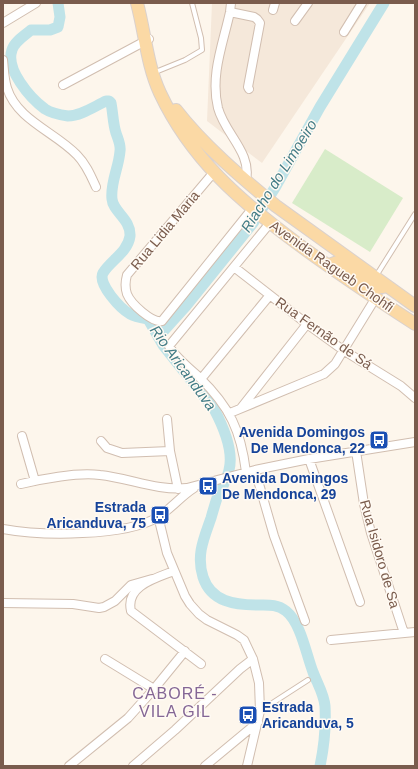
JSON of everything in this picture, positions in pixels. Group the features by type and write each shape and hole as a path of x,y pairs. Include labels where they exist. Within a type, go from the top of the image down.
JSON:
{"main road":[{"name":"Avenida Ragueb Chohfi","path":"137,3 156,72 160,93 177,126 192,147 214,172 268,222 328,266 415,324"},
{"name":"Avenida Ragueb Chohfi","path":"142,3 147,39"},
{"name":"Avenida Ragueb Chohfi","path":"156,72 166,95 186,123 246,180 276,206 415,306"},
{"path":"328,266 337,262 375,287 388,286"}],"street":[{"path":"3,23 36,3"},
{"path":"231,3 216,68 216,98 223,120 246,161 248,173 246,180"},
{"path":"295,21 308,3"},
{"path":"344,32 362,3"},
{"path":"230,12 257,18 260,23 248,87 249,89"},
{"path":"63,85 147,39"},
{"path":"3,60 7,88 14,102 29,118 77,155 86,166 96,187"},
{"name":"Rua Lidia Maria","path":"214,172 127,275 127,293 135,305 151,318 160,322 162,321 254,210"},
{"path":"246,472 241,441 230,414 201,379 169,346 234,267 268,222"},
{"name":"Rua Fernão de Sá","path":"234,267 307,324 343,350 401,386 415,398"},
{"path":"201,379 270,295"},
{"path":"230,414 324,374 330,370 376,299"},
{"path":"241,409 307,324"},
{"path":"167,419 170,450 178,489"},
{"path":"22,436 35,481"},
{"path":"101,441 108,448 122,453 170,450"},
{"path":"21,484 98,474 178,489 246,472 309,459 415,442"},
{"name":"Rua Isidoro de Sa","path":"356,451 364,504 371,533 404,633"},
{"path":"309,459 360,602"},
{"path":"255,470 274,536 305,621"},
{"path":"3,529 22,532 64,534 125,528 158,516 198,485"},
{"path":"158,516 167,554 190,604 198,614 244,640 253,659 259,683 260,711 247,766"},
{"path":"3,604 73,604 100,608 115,601 131,585 174,571"},
{"path":"152,579 136,590 131,602 131,611 147,625 201,664"},
{"path":"331,640 415,632"},
{"path":"69,766 92,746 121,725 154,689 185,651"},
{"path":"105,659 154,689"},
{"path":"133,766 169,736 240,669 253,659"},
{"path":"204,766 258,722"}],"lane":[{"path":"156,72 185,60 202,50 201,38 192,3"},
{"path":"376,277 415,214"},
{"path":"260,711 308,680"}],"shaded area":[{"path":"212,3 370,3 262,163 207,121"}],"green space":[{"path":"325,149 403,198 370,252 292,203"}],"waterway":[{"name":"Rio Aricanduva","path":"58,3 60,17 58,27 50,30 31,30 17,41 12,50 12,66 15,74 26,91 39,104 50,112 65,116 73,116 83,113 106,101 111,103 114,126 120,149 112,187 112,199 115,208 128,225 130,236 126,247 103,273 103,283 111,296 126,311 134,316 148,319 163,345 214,409 221,423 229,447 230,463 228,474 217,498 202,547 200,561 203,577 212,592 218,597 233,603 276,606 286,611 296,623 322,693 325,706 324,744 320,766"},
{"name":"Riacho do Limoeiro","path":"158,337 186,306 253,223 276,186 320,107 384,3"}],"place":[{"name":"Avenida Domingos De Mendonca, 22","path":"379,440"},
{"name":"Avenida Domingos De Mendonca, 29","path":"208,486"},
{"name":"Estrada Aricanduva, 75","path":"160,515"},
{"name":"Estrada Aricanduva, 5","path":"248,715"}],"district":[{"name":"CABORÉ - VILA GIL","path":"175,702"}]}
